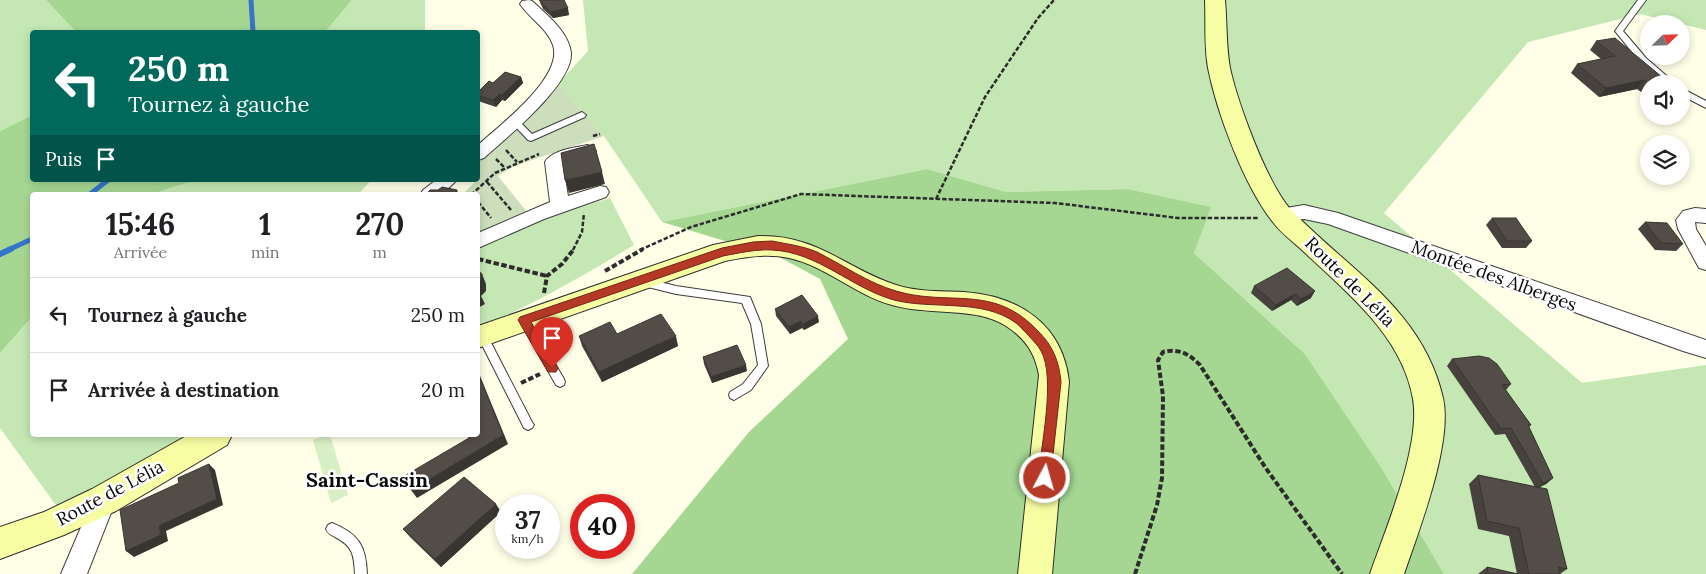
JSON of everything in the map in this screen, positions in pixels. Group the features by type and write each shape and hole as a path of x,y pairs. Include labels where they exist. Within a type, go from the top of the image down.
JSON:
{"street":[{"name":"Route de Lélia","path":"1215,0 1219,67 1233,117 1257,175 1281,215 1366,294 1394,325 1415,360 1428,398 1430,434 1412,504 1387,574"},
{"path":"485,154 554,78 561,67 563,54 553,31 527,4"},
{"path":"560,204 554,162 561,158 589,150"},
{"path":"433,192 445,182"},
{"path":"482,233 560,204 600,192"},
{"name":"Montée des Alberges","path":"1281,215 1304,212 1331,218 1690,345 1706,348"},
{"path":"1706,216 1696,214 1689,216 1685,220 1706,263"},
{"path":"480,336 531,316 722,252 753,246 791,248 811,254 877,289 894,295 918,300 981,304 1004,311 1020,320 1046,346 1054,365 1054,382 1035,574"},
{"name":"Route de Lélia","path":"0,543 52,524 104,500 213,437"},
{"path":"74,574 104,500"}],"lane":[{"path":"1642,0 1620,31 1643,60 1661,75"},
{"path":"1690,96 1706,105"},
{"path":"514,121 531,138 582,115"},
{"path":"638,281 676,290 746,300 756,324 763,366 747,388 734,395"},
{"path":"531,316 552,368 560,382"},
{"path":"480,336 528,425"},
{"path":"332,529 347,536 359,549 361,574"}],"path":[{"path":"936,199 985,97 1038,18 1054,0"},
{"path":"502,146 517,162"},
{"path":"475,192 495,173 544,152"},
{"path":"485,154 505,168"},
{"path":"487,182 512,211 506,214"},
{"path":"604,272 642,249 675,234 801,194 1055,203 1178,218 1252,219 1281,215"},
{"path":"531,316 547,276 561,266 578,246 585,218 582,198"},
{"path":"480,204 494,220 482,233"},
{"path":"480,259 547,276"},
{"path":"1135,574 1157,505 1162,478 1163,396 1158,360 1163,352 1169,350 1179,350 1189,355 1200,365 1265,467 1342,574"},
{"path":"510,389 552,368"}],"green space":[{"path":"0,0 46,0 74,30 30,30 30,116 0,131"},
{"path":"46,0 352,0 327,30 74,30"},
{"path":"352,0 425,0 425,30 327,30"},
{"path":"583,0 1706,0 1706,30 1690,26 1690,15 1640,14 1528,42 1384,213 1582,383 1706,365 1706,574 1444,574 1381,467 1305,354 1194,253 1210,207 1128,189 1006,192 927,169 662,222 604,136 558,84 588,51"},
{"path":"558,84 604,136 514,166 498,176 527,212 480,237 480,192 465,192 475,182 480,182 480,159"},
{"path":"30,116 30,182 190,182 158,192 30,192 30,319 0,353 0,131"},
{"path":"927,169 1006,192 1128,189 1211,207 1194,253 1305,354 1381,467 1444,574 632,574 749,432 848,339 820,279 781,258 662,222"},
{"path":"190,182 369,182 361,192 158,192"},
{"path":"610,198 634,245 557,290 480,327 480,307 485,304 480,299 480,248 544,217"},
{"path":"30,319 30,437 190,437 58,508 0,428 0,353"},
{"path":"320,437 331,437 348,495 331,503 313,440"}],"building":[{"path":"540,0 564,0 568,8 551,12"},
{"path":"1615,38 1640,59 1640,65 1648,65 1660,75 1640,75 1640,81 1606,88 1577,64 1615,56 1596,41"},
{"path":"505,72 521,77 502,95 500,94 493,100 480,97 480,90 489,81 493,83"},
{"path":"594,144 602,172 565,180 561,153"},
{"path":"442,187 457,190 456,192 428,192 430,190 438,190"},
{"path":"1492,218 1516,218 1532,241 1507,241"},
{"path":"1645,222 1667,223 1683,244 1661,243"},
{"path":"1287,268 1315,291 1301,299 1295,294 1276,305 1254,286"},
{"path":"802,295 818,316 803,324 801,321 789,327 775,309"},
{"path":"661,314 676,336 599,372 579,336 610,322 617,334"},
{"path":"737,345 746,365 711,377 703,357"},
{"path":"1479,356 1489,358 1497,364 1511,384 1502,385 1531,425 1528,425 1553,478 1543,483 1511,428 1501,429 1452,359"},
{"path":"480,378 503,435 411,490 406,475 469,438 480,437"},
{"path":"209,464 217,499 159,526 161,535 126,551 120,510 179,483 178,478"},
{"path":"1478,475 1547,489 1567,569 1558,567 1560,574 1529,574 1519,528 1487,521"},
{"path":"464,477 495,503 435,559 403,529"},
{"path":"1487,567 1518,574 1488,574"}],"waterway":[{"path":"251,0 253,30"},
{"path":"93,192 105,182"},
{"path":"8,250 30,240"},
{"path":"0,254 11,249"}],"district":[{"name":"Saint-Cassin","path":"367,480"}],"route":[{"path":"552,368 524,320 722,252 753,246 791,248 811,254 877,289 894,295 918,300 981,304 1004,311 1020,320 1046,346 1054,365 1045,478"}]}
